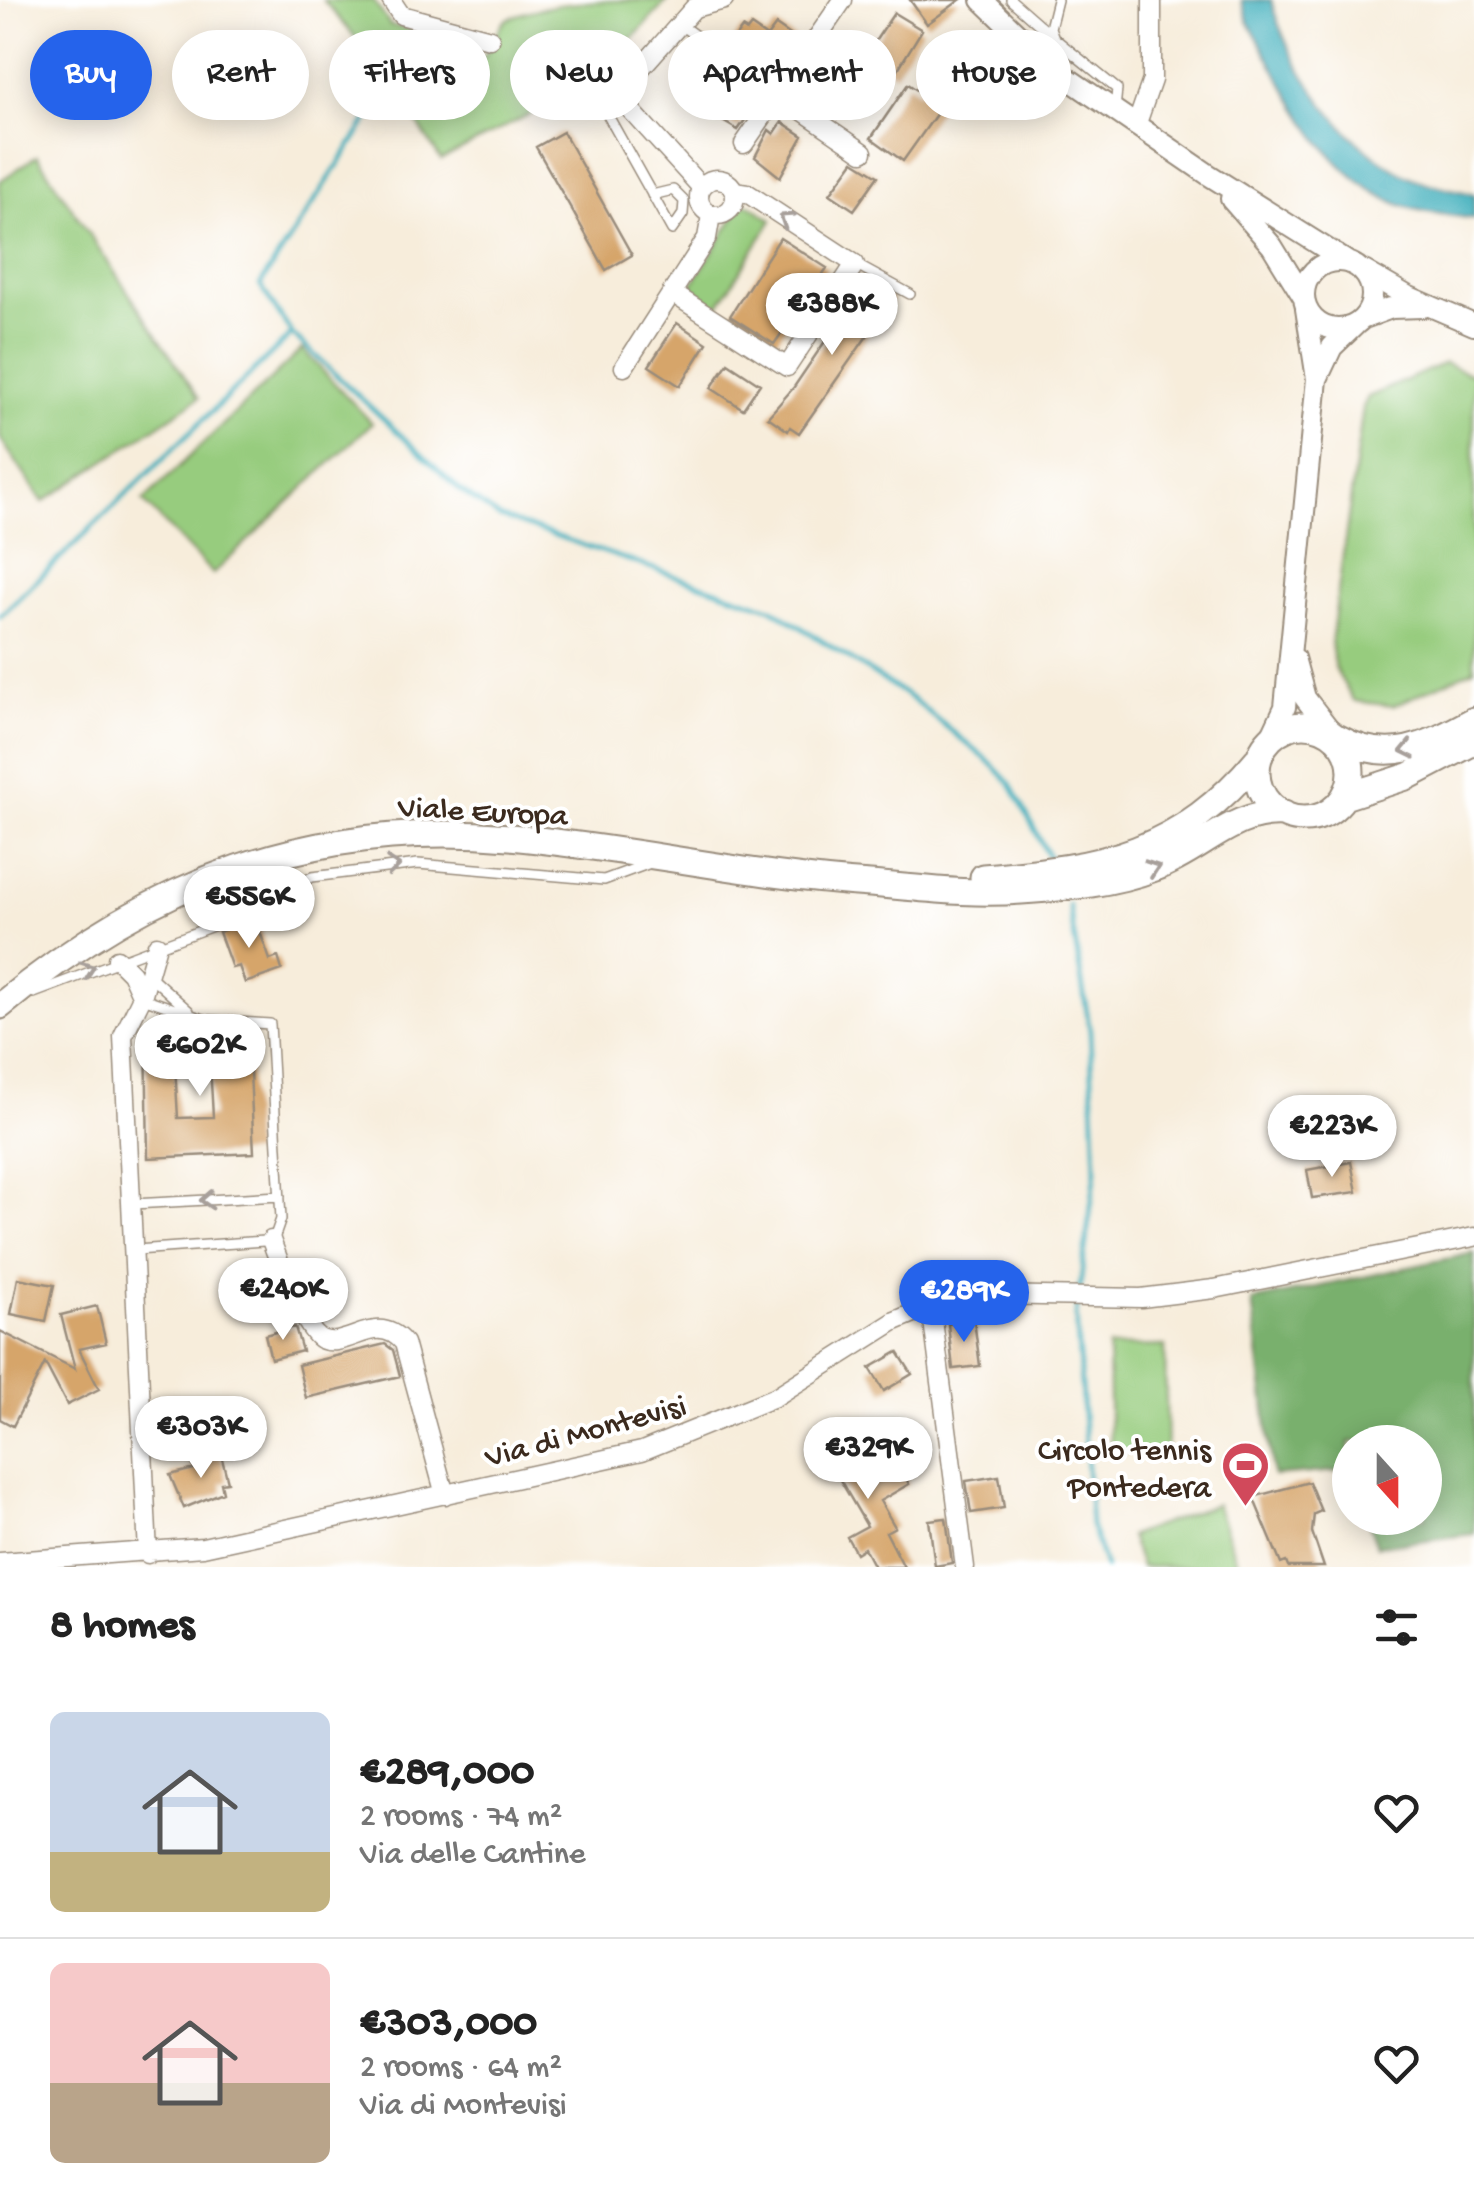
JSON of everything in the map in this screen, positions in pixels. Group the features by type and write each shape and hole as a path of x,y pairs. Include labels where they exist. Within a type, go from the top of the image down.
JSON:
{"main road":[{"path":"1284,814 1268,802 1259,785 1265,747 1286,728 1306,724 1371,752 1396,753 1421,747 1474,720"},
{"path":"1335,736 1351,766 1344,797"},
{"name":"Viale Europa","path":"0,1008 68,951 142,906 234,867 297,850 379,837 459,834 963,893 1100,882 1169,862 1246,816 1284,814 1314,818 1332,810 1344,797 1409,776 1474,742"},
{"name":"Viale Europa","path":"883,885 1039,872 1121,858 1198,818 1265,747"}],"street":[{"path":"391,0 400,15 456,30"},
{"path":"648,60 694,8 724,0"},
{"path":"822,30 843,0"},
{"path":"982,0 1028,48 1209,175 1354,266 1430,308 1474,325"},
{"path":"1136,126 1151,93 1152,0"},
{"path":"638,120 701,187"},
{"path":"744,144 760,120"},
{"path":"816,120 863,152"},
{"path":"1209,175 1272,246 1322,326 1332,329 1400,307 1430,308"},
{"path":"672,294 787,367 855,264 719,179 701,187"},
{"path":"624,366 707,238 710,215 698,200 701,187"},
{"path":"710,215 728,212 735,200 734,191"},
{"path":"1265,747 1284,714 1317,379 1304,287 1317,268 1338,261 1354,266 1371,287 1372,298 1359,322 1332,347 1317,379"},
{"path":"1292,631 1302,692 1335,736"},
{"path":"148,1554 123,1036 142,997 157,946"},
{"path":"116,959 132,972 142,997"},
{"name":"Via di Montevisi","path":"0,1562 148,1554 260,1536 642,1451 693,1434 775,1397 895,1321 930,1305 986,1295 1095,1299 1214,1289 1474,1237"},
{"path":"271,1240 306,1320 319,1338 340,1339 376,1330 396,1335 404,1343 445,1495"},
{"path":"930,1305 965,1567"}],"lane":[{"path":"1011,0 1045,30"},
{"path":"1051,30 1057,0"},
{"path":"680,24 688,30"},
{"path":"1071,52 1117,89 1119,101 1115,110"},
{"path":"610,120 652,195 672,230 684,214 684,201 673,190 652,195"},
{"path":"855,264 910,294"},
{"path":"0,1008 64,978 240,914 312,877 418,864 610,880 660,858"},
{"path":"148,974 200,1019"},
{"path":"136,1250 271,1240 280,1226 273,1033 264,1020 200,1019 142,997"},
{"path":"133,1204 280,1196"}],"green space":[{"path":"323,0 373,0 390,25 412,30 349,30"},
{"path":"668,0 640,30 510,30 510,120 518,120 441,160 416,120 490,120 490,47 507,19 542,8 584,2"},
{"path":"37,156 199,398 43,502 0,438 0,181"},
{"path":"749,204 772,220 717,308 691,286 742,205"},
{"path":"302,349 372,423 213,574 143,501"},
{"path":"1444,363 1474,375 1474,669 1393,706 1354,701 1335,669 1331,643 1363,407 1368,397"},
{"path":"1474,1253 1474,1534 1377,1546 1373,1535 1442,1535 1442,1425 1332,1425 1332,1471 1273,1476 1252,1301"},
{"path":"1165,1346 1167,1451 1110,1452 1108,1347"},
{"path":"1216,1504 1239,1567 1141,1567 1130,1536"}],"water":[{"path":"1241,0 1271,0 1305,76 1321,101 1360,144 1406,175 1474,194 1474,219 1398,204 1348,172 1327,150 1292,100 1248,21"}],"building":[{"path":"910,0 960,0 927,24"},
{"path":"894,13 922,30 916,30 916,40 896,72 896,30 883,30"},
{"path":"908,84 916,89 916,120 932,120 903,161 871,138 883,120 896,120 896,102"},
{"path":"721,120 745,120 738,130"},
{"path":"782,122 803,136 780,177 755,157 769,130 774,134"},
{"path":"563,132 632,255 606,270 536,147"},
{"path":"854,161 878,176 854,210 830,194"},
{"path":"780,238 827,268 774,344 730,316"},
{"path":"866,281 893,299 799,433 790,427 788,431 768,417 794,387"},
{"path":"677,323 707,343 680,386 649,366"},
{"path":"728,363 760,384 743,409 711,388"},
{"path":"255,918 270,960 278,957 282,970 245,983 239,966 232,968 219,932"},
{"path":"208,1028 248,1031 254,1153 148,1158 146,1031 173,1030 178,1118 213,1117"},
{"path":"1351,1162 1357,1192 1312,1198 1307,1170"},
{"path":"18,1278 54,1285 46,1321 11,1314"},
{"path":"97,1306 106,1343 79,1349 99,1389 67,1405 45,1363 13,1426 0,1419 0,1331 75,1369 61,1315"},
{"path":"974,1320 980,1366 953,1369 948,1324"},
{"path":"295,1327 302,1351 271,1359 265,1335"},
{"path":"385,1344 393,1350 400,1376 306,1398 298,1365"},
{"path":"898,1352 912,1374 884,1391 870,1368"},
{"path":"839,1440 860,1476 893,1457 909,1484 880,1501 895,1527 886,1532 904,1567 874,1567 864,1548 856,1553 847,1537 867,1526 832,1466 823,1471 814,1455"},
{"path":"221,1455 228,1482 221,1483 223,1492 184,1508 170,1475 194,1469 192,1462"},
{"path":"999,1476 1004,1508 971,1513 966,1481"},
{"path":"1309,1482 1321,1511 1314,1514 1312,1532 1324,1567 1288,1567 1286,1562 1281,1564 1253,1497"},
{"path":"946,1518 952,1563 935,1566 929,1520"}],"waterway":[{"path":"292,334 260,285 367,120"},
{"path":"0,616 292,334 461,491 499,517 771,608 911,698 1011,784 1052,863"},
{"path":"1069,905 1090,1031 1096,1170 1076,1315 1091,1525 1105,1567"}],"place":[{"name":"Circolo tennis Pontedera","path":"1246,1508"}]}
